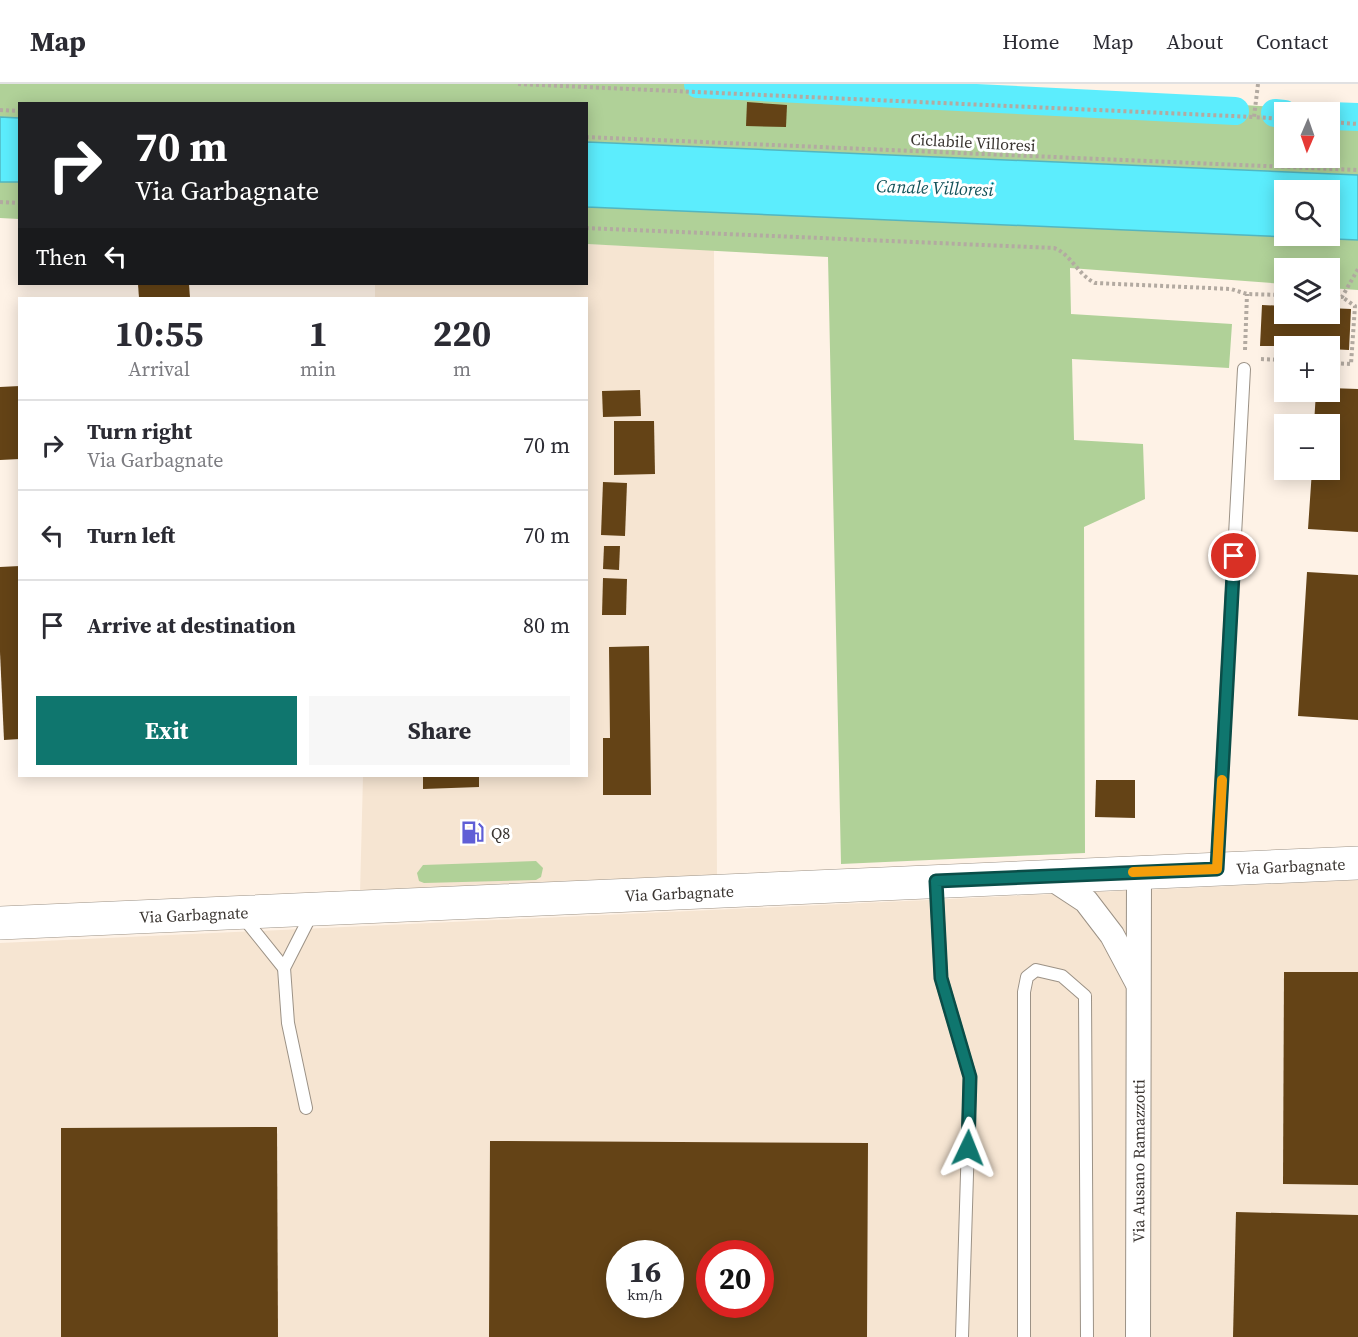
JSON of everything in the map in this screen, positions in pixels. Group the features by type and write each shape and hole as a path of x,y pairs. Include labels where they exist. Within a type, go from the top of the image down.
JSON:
{"street":[{"name":"Via Garbagnate","path":"0,922 1358,862"},
{"name":"Via Ausano Ramazzotti","path":"1138,1337 1139,872"},
{"name":"Via Ausano Ramazzotti","path":"1048,876 1086,901 1112,935 1139,987"}],"lane":[{"path":"1217,869 1245,364"},
{"path":"936,881 941,978 970,1077 962,1337"},
{"path":"306,1108 288,1023 284,968 314,908"},
{"path":"238,912 284,968"},
{"path":"1024,1337 1024,992 1027,977 1036,970 1062,975 1084,996 1087,1337"}],"path":[{"path":"518,84 1274,118"},
{"path":"1254,117 1258,84"},
{"path":"0,111 18,111"},
{"path":"1340,123 1358,124"},
{"name":"Ciclabile Villoresi","path":"588,137 1358,170"},
{"path":"0,202 18,203"},
{"path":"588,228 1054,248 1060,250 1081,273 1095,283 1231,289 1247,294 1274,295"},
{"path":"1340,364 1351,364 1355,306 1342,297 1358,269"},
{"path":"1247,294 1245,364 1274,361"}],"shaded area":[{"path":"588,244 714,250 717,879 360,894 363,777 588,777 588,297 375,297 375,285 588,285"},
{"path":"1358,880 1358,1337 0,1337 0,943"}],"green space":[{"path":"0,84 895,84 1274,107 1274,168 1340,168 1340,111 1358,112 1358,175 588,142 588,102 18,102 18,118 0,117"},
{"path":"0,182 18,182 18,219 0,218"},
{"path":"588,207 1274,236 1274,246 1340,246 1340,239 1358,240 1358,290 1340,289 1340,258 1274,258 1274,283 1070,268 1071,314 1232,324 1229,368 1072,359 1074,440 1143,444 1145,499 1084,527 1085,853 841,864 828,257 588,244"},
{"path":"536,861 543,868 541,877 536,880 424,883 419,881 417,873 423,865"}],"water":[{"path":"0,117 18,118 18,182 0,182"},
{"name":"Canale Villoresi","path":"588,142 1358,175 1358,240 1340,239 1340,180 1274,180 1274,236 588,207"}],"building":[{"path":"747,102 787,105 786,127 746,126"},
{"path":"138,285 189,285 190,297 139,297"},
{"path":"1262,305 1274,306 1274,324 1340,324 1340,308 1351,309 1349,350 1340,350 1340,336 1274,336 1274,346 1260,346"},
{"path":"18,386 18,459 0,460 0,387"},
{"path":"1340,388 1358,389 1358,532 1308,529 1311,480 1340,480 1340,414 1315,414 1315,402 1340,402"},
{"path":"640,390 641,416 603,417 602,391"},
{"path":"614,421 654,421 655,474 614,475"},
{"path":"603,482 627,483 625,536 601,535"},
{"path":"604,546 620,546 619,570 603,569"},
{"path":"18,566 18,739 4,740 0,652 0,567"},
{"path":"1307,572 1358,575 1358,720 1298,716"},
{"path":"603,578 627,579 626,615 602,615"},
{"path":"649,646 651,795 603,795 603,738 610,738 609,647"},
{"path":"423,777 479,777 479,787 423,789"},
{"path":"1096,780 1135,780 1135,818 1095,817"},
{"path":"1284,972 1358,972 1358,1185 1283,1184"},
{"path":"277,1127 278,1337 61,1337 61,1128"},
{"path":"490,1141 868,1143 867,1337 489,1337"},
{"path":"1236,1212 1358,1215 1358,1337 1233,1337"}],"waterway":[{"path":"698,84 1235,111"},
{"path":"1340,116 1358,117"}],"slow traffic":[{"path":"1133,872 1217,869 1222,780"}],"place":[{"name":"Q8","path":"473,833"}],"route":[{"path":"968,1148 970,1077 941,978 936,881 1217,869 1234,556"}]}
